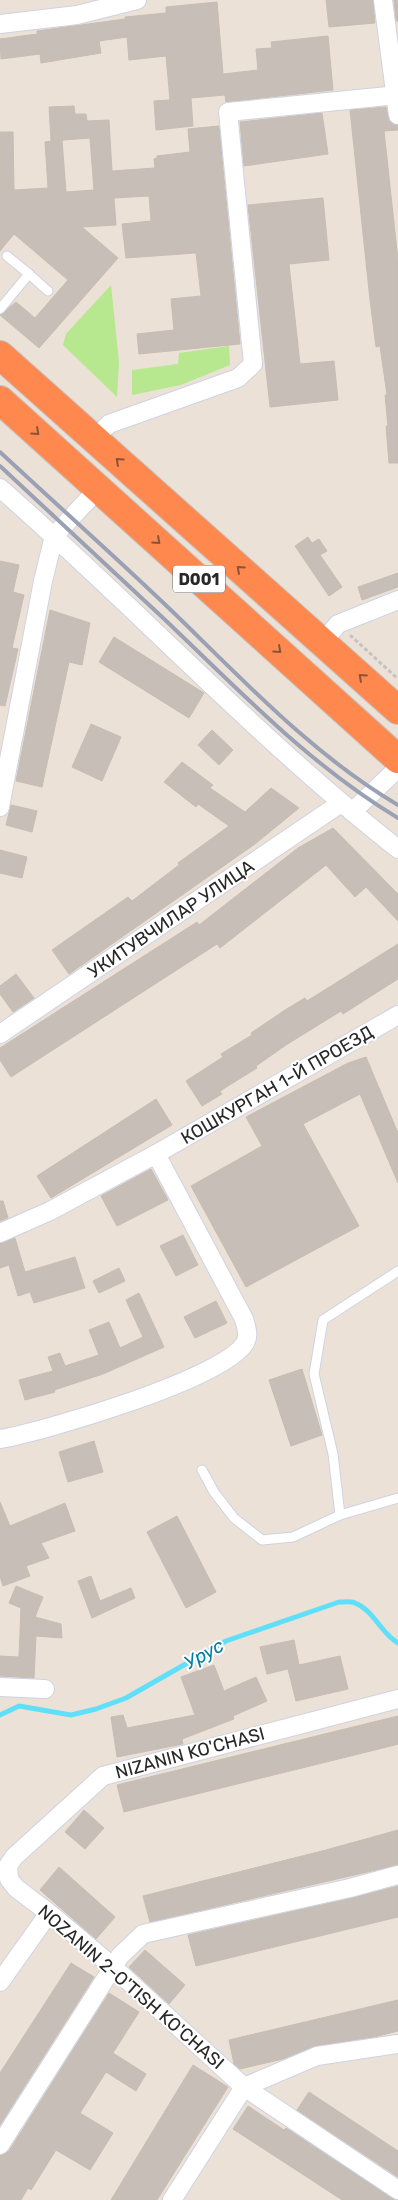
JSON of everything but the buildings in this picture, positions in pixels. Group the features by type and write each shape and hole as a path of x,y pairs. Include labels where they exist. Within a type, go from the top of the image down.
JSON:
{"highway":[{"name":"D001","path":"0,356 398,710"},
{"name":"D001","path":"0,400 398,759"}],"street":[{"path":"0,24 77,15 137,0"},
{"path":"383,0 397,95 398,116"},
{"path":"94,439 109,424 238,378 253,364 228,112 397,95"},
{"path":"0,488 54,536 278,747 346,808 398,849"},
{"path":"0,807 43,582 54,536 99,488"},
{"path":"322,643 338,624 398,600"},
{"name":"УКИТУВЧИЛАР УЛИЦА","path":"0,1034 346,808 398,768"},
{"name":"КОШКУРГАН 1-Й ПРОЕЗД","path":"0,1233 50,1211 156,1154 398,1015"},
{"path":"0,1439 79,1420 160,1391 212,1367 240,1349 246,1340 247,1330 244,1319 156,1154"},
{"path":"0,1687 45,1689"},
{"name":"NIZANIN KO'CHASI","path":"16,1888 9,1879 8,1866 14,1857 103,1776 398,1699"},
{"path":"0,2145 120,1956 143,1934 398,1875"},
{"name":"NOZANIN 2-O'TISH KO'CHASI","path":"16,1888 113,1967 244,2087 398,2190"},
{"path":"0,1982 49,1913"},
{"path":"172,2200 244,2087 317,2056 398,2044"}],"lane":[{"path":"7,256 48,291"},
{"path":"0,309 29,274"},
{"path":"340,1515 333,1454 314,1374 323,1320 398,1271"},
{"path":"202,1470 214,1492 234,1518 262,1540 293,1537 340,1515 398,1498"}],"green space":[{"path":"111,285 119,362 117,397 63,345 66,334"},
{"path":"229,346 230,365 181,385 132,395 132,370 178,364 179,353"}],"waterway":[{"name":"Урус","path":"0,1715 19,1706 71,1715 96,1709 126,1698 226,1641 339,1602 352,1602 362,1606 387,1634 398,1643"}],"railway":[{"path":"0,452 153,593 254,691 309,741 337,764 398,805"},
{"path":"0,466 274,724 334,774 398,818"}]}
